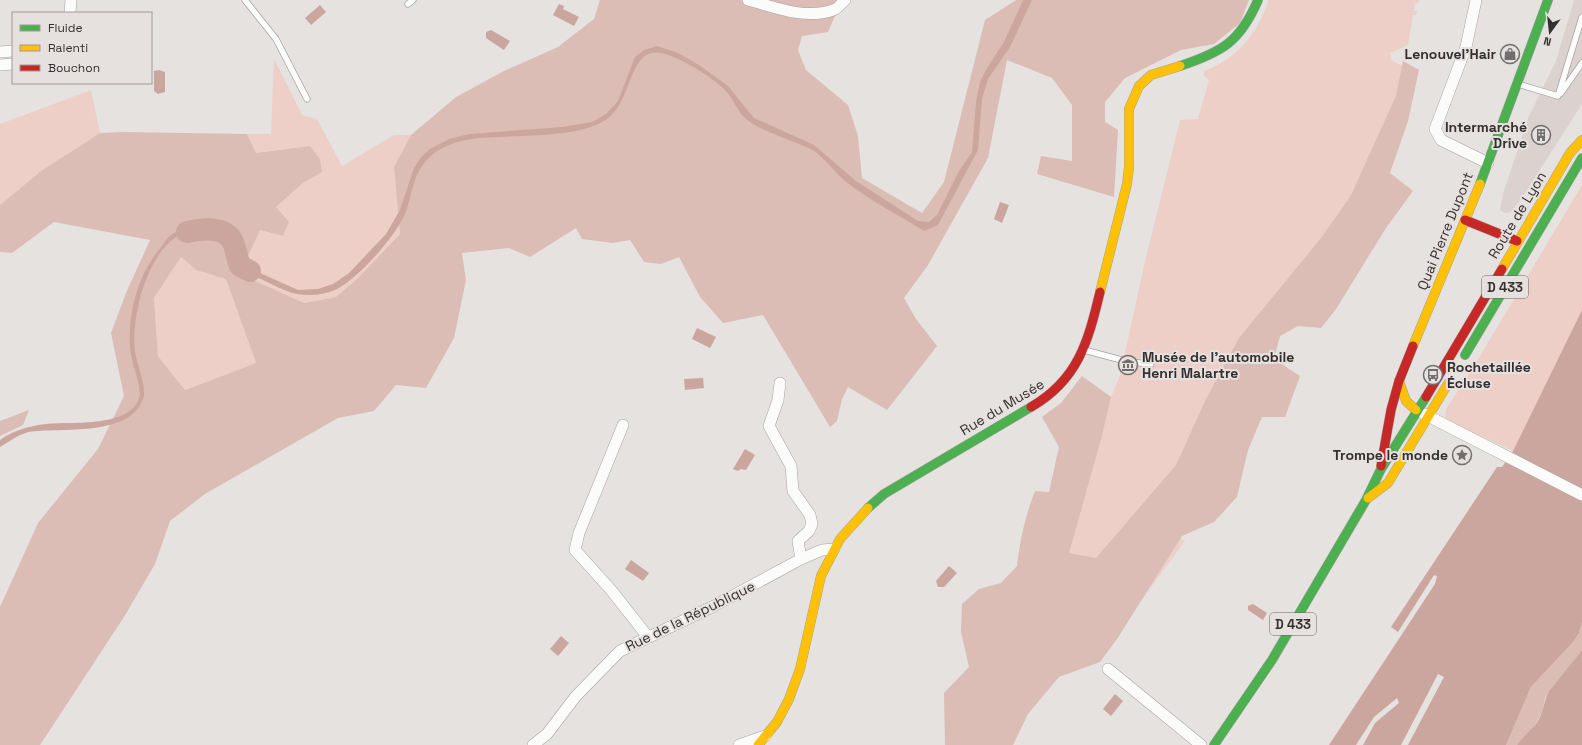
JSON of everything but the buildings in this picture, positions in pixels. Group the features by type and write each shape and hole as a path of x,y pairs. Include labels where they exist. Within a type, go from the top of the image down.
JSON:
{"street":[{"path":"70,12 71,0"},
{"path":"748,0 786,10 815,14 835,10 845,0"},
{"name":"Rue du Musée","path":"762,741 777,722 789,700 800,669 821,576 840,539 860,515 884,494 999,427 1056,391 1072,373 1091,328 1127,184 1129,167 1129,109 1139,86 1151,75 1201,59 1224,48 1241,32 1252,14 1258,0"},
{"path":"1476,0 1466,47 1435,129 1441,140 1488,163"},
{"name":"Quai Pierre Dupont","path":"1381,469 1390,418 1399,381 1488,163 1548,0"},
{"path":"0,52 12,51"},
{"path":"0,65 12,64"},
{"name":"Route de Lyon","path":"1416,410 1438,377 1570,153 1582,140"},
{"name":"Route de Lyon","path":"1460,364 1582,158"},
{"path":"1465,220 1518,240"},
{"name":"D 433","path":"1429,416 1452,376"},
{"path":"1399,381 1405,400 1416,410 1582,495"},
{"path":"780,383 778,400 769,426 791,466 793,491 810,515 812,524 809,531 798,541 801,559"},
{"name":"Quai Pierre Dupont","path":"1214,745 1272,660 1366,500 1381,469 1416,410"},
{"name":"Quai Pierre Dupont","path":"1366,500 1388,483 1429,416"},
{"path":"623,425 579,533 575,550 611,590 648,637"},
{"name":"Rue de la République","path":"533,745 547,734 576,696 620,651 714,606 801,559 822,550 834,549"},
{"path":"1108,669 1200,745"},
{"path":"739,745 762,741"}],"lane":[{"path":"245,0 276,39 308,99"},
{"path":"1558,96 1582,17"},
{"path":"1558,96 1582,63"},
{"path":"1518,84 1558,96"},
{"path":"1083,350 1129,362 1151,364"}],"shaded area":[{"path":"600,0 842,0 828,32 802,36 798,50 806,70 848,105 858,136 862,178 922,213 944,182 985,20 1016,0 1249,0 1240,23 1214,44 1181,50 1125,78 1105,102 1105,122 1118,130 1114,197 1037,174 1041,156 1072,161 1072,105 1052,78 1007,60 988,158 928,265 904,298 916,319 937,346 887,410 848,387 842,399 837,421 830,427 763,315 723,323 700,297 679,257 661,264 644,262 630,240 613,243 582,239 576,228 530,257 509,248 462,253 466,280 454,338 426,388 396,385 374,411 338,418 205,494 170,521 155,564 124,617 40,745 0,745 0,607 38,523 98,449 124,396 111,333 126,293 150,240 54,222 12,253 0,252 0,205 41,171 100,133 247,134 256,153 310,146 320,159 322,172 303,183 276,207 289,222 283,236 260,230 240,274 304,303 336,297 357,279 400,234 394,167 411,135 456,97 504,71 558,47 594,19","holes":["181,257 196,270 226,279 256,363 185,390 158,356 154,298"]},
{"path":"1023,0 1032,0 1010,47 988,79 982,99 978,150 938,225 924,231 864,195 845,181 814,151 752,124 741,113 727,92 703,73 668,55 651,53 644,57 633,72 625,93 615,112 607,119 594,126 561,133 471,139 453,144 435,152 421,167 405,214 393,234 365,267 344,285 335,290 316,295 291,293 238,268 235,265 232,241 225,234 209,232 184,234 176,237 165,246 156,259 149,273 138,306 134,337 136,357 143,385 144,396 137,409 126,419 111,425 94,428 28,432 0,447 0,440 22,429 46,424 100,421 114,418 126,413 135,406 140,395 130,347 133,306 136,293 147,268 166,240 172,234 180,231 208,228 224,229 233,234 236,238 239,258 242,265 298,290 318,289 333,284 349,273 386,234 400,210 414,168 421,157 430,149 449,139 469,134 562,127 592,122 606,114 618,101 635,57 644,50 657,46 678,53 699,65 728,86 754,118 814,145 856,181 918,221 929,222 937,215 959,171 972,152 976,102 980,82 987,68 1004,42"},
{"path":"1269,0 1419,0 1418,3 1415,3 1414,10 1417,11 1416,15 1413,15 1408,45 1390,53 1392,61 1418,72 1416,78 1351,193 1355,214 1288,292 1178,537 1185,541 1137,606 1053,589 1078,518 1102,436 1111,397 1120,376 1144,266 1180,120 1198,119 1209,80 1204,76 1204,71 1227,59 1245,43 1259,23"},
{"path":"1574,0 1582,0 1582,104 1520,201 1511,212 1505,213 1500,210 1503,194 1529,116 1556,61"},
{"path":"559,4 564,6 563,9 579,17 574,26 553,15"},
{"path":"320,5 326,12 311,25 305,18"},
{"path":"491,30 510,41 504,50 486,38 486,32"},
{"path":"274,59 302,115 317,119 342,166 394,135 411,135 394,167 400,234 357,279 336,297 304,303 240,274 260,230 283,236 276,207 303,183 322,172 310,146 256,153 247,134 271,134"},
{"path":"1403,61 1419,70 1408,121 1390,173 1413,191 1386,228 1336,309 1321,328 1298,326 1280,336 1274,359 1300,376 1285,417 1262,417 1248,450 1237,497 1214,522 1182,536 1117,639 1100,662 1059,677 1028,714 1013,745 945,745 944,693 969,667 961,632 962,604 979,589 1001,583 1017,566 1023,528 1035,491 1049,492 1059,447 1042,417 1061,403 1082,376 1111,397 1102,436 1069,553 1096,558 1176,465 1206,399 1239,338 1321,238 1350,197 1396,96"},
{"path":"159,70 165,72 165,92 158,94 154,91 154,71"},
{"path":"91,90 100,133 41,171 0,205 0,124"},
{"path":"1582,185 1582,310 1513,451 1445,419 1446,409 1471,371"},
{"path":"1000,202 1009,205 1002,223 994,219"},
{"path":"181,257 196,270 226,278 256,363 185,390 158,356 154,298"},
{"path":"1582,310 1582,623 1579,633 1574,641 1531,687 1506,745 1408,745 1444,677 1438,674 1401,745 1363,745 1375,723 1399,703 1397,698 1374,717 1356,745 1329,745 1435,584 1437,576 1434,575 1398,632 1391,627 1497,467 1502,467 1513,451"},
{"path":"697,328 716,337 710,348 692,339"},
{"path":"703,378 704,388 685,390 684,379"},
{"path":"29,410 23,425 0,436 0,421"},
{"path":"745,449 755,455 746,470 741,469 738,471 733,469"},
{"path":"631,560 649,573 643,581 625,569"},
{"path":"949,566 957,573 944,587 938,587 936,581"},
{"path":"1253,604 1267,613 1263,620 1248,610 1248,606"},
{"path":"1582,623 1582,650 1549,691 1545,698 1543,710 1530,732 1517,745 1506,745 1531,687 1574,641 1579,633"},
{"path":"561,636 569,643 558,656 550,649"},
{"path":"1582,650 1582,745 1517,745 1538,721 1549,691"},
{"path":"1115,694 1123,701 1111,716 1103,709"}],"waterway":[{"path":"187,232 206,229 224,233 233,242 240,266 250,271"}],"traffic: fast":[{"path":"1180,66 1207,56 1228,44 1244,26 1258,0"},
{"path":"1480,184 1548,0"},
{"path":"1465,355 1582,158"},
{"path":"1214,745 1272,660 1366,500 1381,469 1426,397"},
{"path":"868,508 884,494 1031,407"}],"traffic: slow":[{"path":"1100,292 1127,184 1129,167 1129,109 1139,86 1151,75 1180,66"},
{"path":"1502,269 1570,153 1582,140"},
{"path":"1413,346 1480,184"},
{"path":"1399,381 1406,401 1416,410"},
{"path":"1368,498 1388,483 1449,382"},
{"path":"758,745 777,722 789,699 800,669 821,576 840,539 868,508"}],"traffic: jam":[{"path":"1465,220 1517,241"},
{"path":"1426,397 1502,269"},
{"path":"1031,407 1060,385 1079,358 1091,327 1100,292"},
{"path":"1381,466 1391,410 1399,381 1413,346"}],"place":[{"name":"Lenouvel'Hair","path":"1510,54"},
{"name":"Intermarché Drive","path":"1541,135"},
{"name":"Musée de l'automobile Henri Malartre","path":"1128,365"},
{"name":"Rochetaillée Écluse","path":"1433,375"},
{"name":"Trompe le monde","path":"1462,455"}]}
